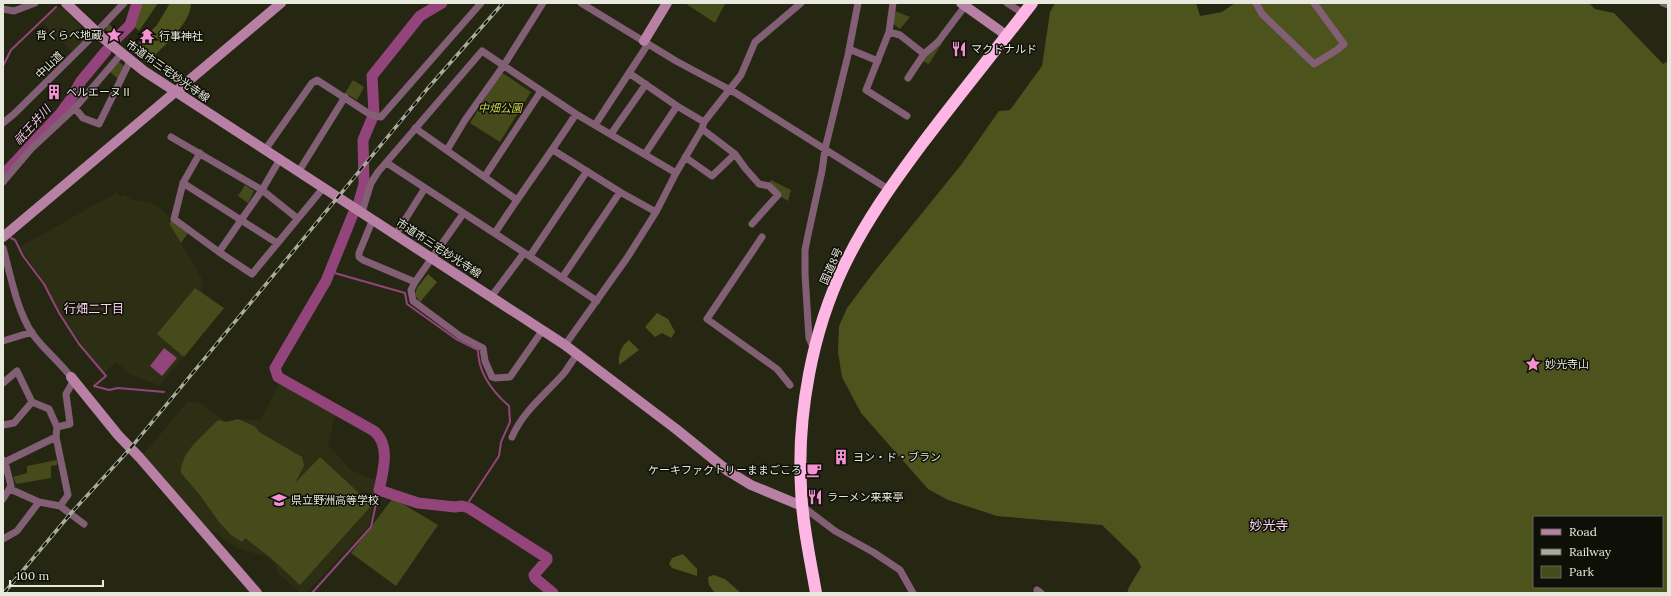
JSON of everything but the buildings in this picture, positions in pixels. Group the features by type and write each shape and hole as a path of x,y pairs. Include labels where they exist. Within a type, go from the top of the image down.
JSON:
{"highway":[{"name":"国道8号","path":"816,593 802,506 802,426 805,396 814,349 834,287 855,244 888,189 1032,3"}],"street":[{"path":"3,9 14,11 36,3"},
{"name":"市道市三宅妙光寺線","path":"66,3 122,54 144,71 565,345 728,470 751,485 802,506"},
{"name":"中山道","path":"3,123 97,32 124,3"},
{"path":"3,237 159,106 174,91 281,3"},
{"path":"265,150 312,83 317,80 374,116 382,117 481,3"},
{"path":"447,150 465,120 504,65 543,3"},
{"path":"581,3 646,43 728,90 888,189"},
{"path":"595,125 629,73 667,3"},
{"path":"565,345 628,258 656,212 703,126 728,90 741,75 755,42 801,3"},
{"path":"814,349 809,338 806,250 822,172 824,149 849,49 858,3"},
{"path":"893,3 889,32 866,90 907,116"},
{"path":"1007,3 1024,14"},
{"path":"1256,3 1262,14 1314,64 1338,50 1344,44 1314,3"},
{"path":"1663,3 1668,5"},
{"path":"908,78 924,54 938,42 963,5 1006,35"},
{"path":"889,32 900,35 924,54"},
{"path":"849,49 878,61"},
{"path":"362,212 371,183 378,172 482,51 541,92 676,173"},
{"path":"3,182 31,149 75,108 122,54"},
{"path":"75,108 83,118 99,124 128,65"},
{"path":"629,73 703,126 735,154 759,184 769,186 778,195 752,224"},
{"path":"611,134 646,84"},
{"path":"485,176 541,92"},
{"path":"299,171 345,97"},
{"path":"645,154 677,106"},
{"path":"495,233 553,150 576,114"},
{"path":"415,128 517,200"},
{"path":"171,137 262,190 297,218"},
{"path":"553,150 620,192 656,212"},
{"path":"200,153 183,182 174,219 252,274 324,187"},
{"path":"685,157 712,176 735,154"},
{"path":"219,252 262,190 280,159"},
{"path":"387,163 462,214 527,254 597,302"},
{"path":"491,297 527,254 587,171"},
{"path":"183,182 277,243"},
{"path":"396,234 425,188"},
{"path":"562,278 620,192"},
{"path":"462,214 415,282 411,290 413,300 460,336 483,348 485,361 492,377 495,378 510,376 542,331"},
{"path":"373,219 359,253 359,258 415,282"},
{"path":"762,237 707,319 777,370 790,385"},
{"path":"3,248 20,308 32,332 72,378 118,435 140,458 257,593"},
{"path":"3,341 32,332"},
{"path":"512,437 516,426 566,371 577,354"},
{"path":"3,383 17,371 32,402 49,409 57,427 56,437 68,495 60,506"},
{"path":"57,427 70,424 66,394 72,378"},
{"path":"3,426 14,423 32,402"},
{"path":"3,499 10,489 11,483 4,461 56,437"},
{"path":"10,489 39,502 60,506 84,524"},
{"path":"3,539 17,531 39,502"},
{"path":"802,506 835,531 873,552 900,570 911,593"}],"shaded area":[{"path":"58,7 65,10 88,34 88,38 73,53 42,22"},
{"path":"117,192 120,197 125,195 132,200 151,203 160,207 171,219 168,221 203,281 201,293 224,308 159,385 129,374 117,362 104,372 60,314 44,283 20,247"},
{"path":"164,348 177,358 162,376 150,366"},
{"name":"県立野洲高等学校","path":"283,384 336,414 328,445 351,470 378,480 369,526 306,593 300,593 279,574 274,563 267,557 239,549 214,532 208,530 144,454 188,401 202,404 226,422 238,419 259,420 262,418 278,385"}],"green space":[{"path":"138,3 158,3 139,31 132,24"},
{"path":"170,3 191,3 190,11 181,27 147,63 131,51 157,25"},
{"path":"685,3 724,3 725,4 715,23"},
{"path":"1055,3 1196,3 1200,16 1222,12 1235,3 1589,3 1595,9 1614,13 1663,64 1668,61 1668,593 1127,593 1141,567 1137,559 1102,525 997,516 948,500 928,489 861,413 842,377 838,352 839,326 847,308 961,165 999,111 1010,110 1042,66 1050,12"},
{"path":"895,11 910,17 900,29 892,23"},
{"path":"109,24 118,33 114,38 106,31 106,26"},
{"path":"941,43 929,64 921,60"},
{"path":"118,61 125,67 119,80 109,71"},
{"name":"中畑公園","path":"501,72 531,92 500,142 470,123"},
{"path":"353,80 364,87 357,100 345,93"},
{"path":"771,180 791,190 788,201 780,196 769,184"},
{"path":"245,185 254,191 248,203 238,196"},
{"path":"171,221 188,233 181,243 169,223"},
{"path":"428,274 437,282 420,302 415,295 417,288"},
{"path":"195,288 224,308 184,357 157,334"},
{"path":"657,313 668,319 675,332 671,338 662,333 655,337 645,327"},
{"path":"629,340 639,350 619,365 621,351"},
{"name":"県立野洲高等学校","path":"238,419 256,427 259,432 302,457 304,466 295,483 320,457 372,505 300,585 271,558 245,538 242,542 231,535 181,473 181,467 185,456 193,445 216,422 219,420 226,422"},
{"path":"57,460 57,465 51,466 51,478 16,484 13,477 27,473 27,466"},
{"path":"393,498 438,525 396,586 351,553"},
{"path":"683,554 697,569 697,576 672,568 669,564 672,558"},
{"path":"714,575 725,579 741,593 714,592 709,585 708,577"}],"waterway":[{"name":"祇王井川","path":"115,40 130,25 137,3"},
{"path":"359,202 364,184 363,140 374,114 372,76 420,16 442,3"},
{"path":"3,66 11,50 56,7"},
{"name":"祇王井川","path":"3,175 60,114 71,99 81,81 106,51"},
{"path":"353,214 326,281 275,368 278,377 374,431 383,444 384,451 384,467 379,490 418,503 455,507 462,506 469,508 547,558 547,560 534,575 535,578 553,593"},
{"path":"11,238 15,240 23,256 44,284 59,313 79,344 106,376 94,386 109,390 118,388 164,392"},
{"path":"331,272 405,293 407,304 456,339 478,350 484,374 497,395 509,406 510,422 501,442 499,456 466,506"},
{"path":"312,593 371,527 379,490"}],"railway":[{"path":"4,593 72,512 129,450 428,88 503,3"}],"place":[{"name":"背くらべ地蔵","path":"114,35"},
{"name":"行事神社","path":"147,36"},
{"name":"マクドナルド","path":"959,49"},
{"name":"ベルエーヌⅡ","path":"54,92"},
{"name":"妙光寺山","path":"1533,364"},
{"name":"ヨン・ド・ブラン","path":"841,457"},
{"name":"ケーキファクトリーままごころ","path":"814,470"},
{"name":"ラーメン来来亭","path":"815,497"},
{"name":"県立野洲高等学校","path":"279,500"}],"district":[{"name":"行畑二丁目","path":"94,308"},
{"name":"妙光寺","path":"1269,525"}]}
